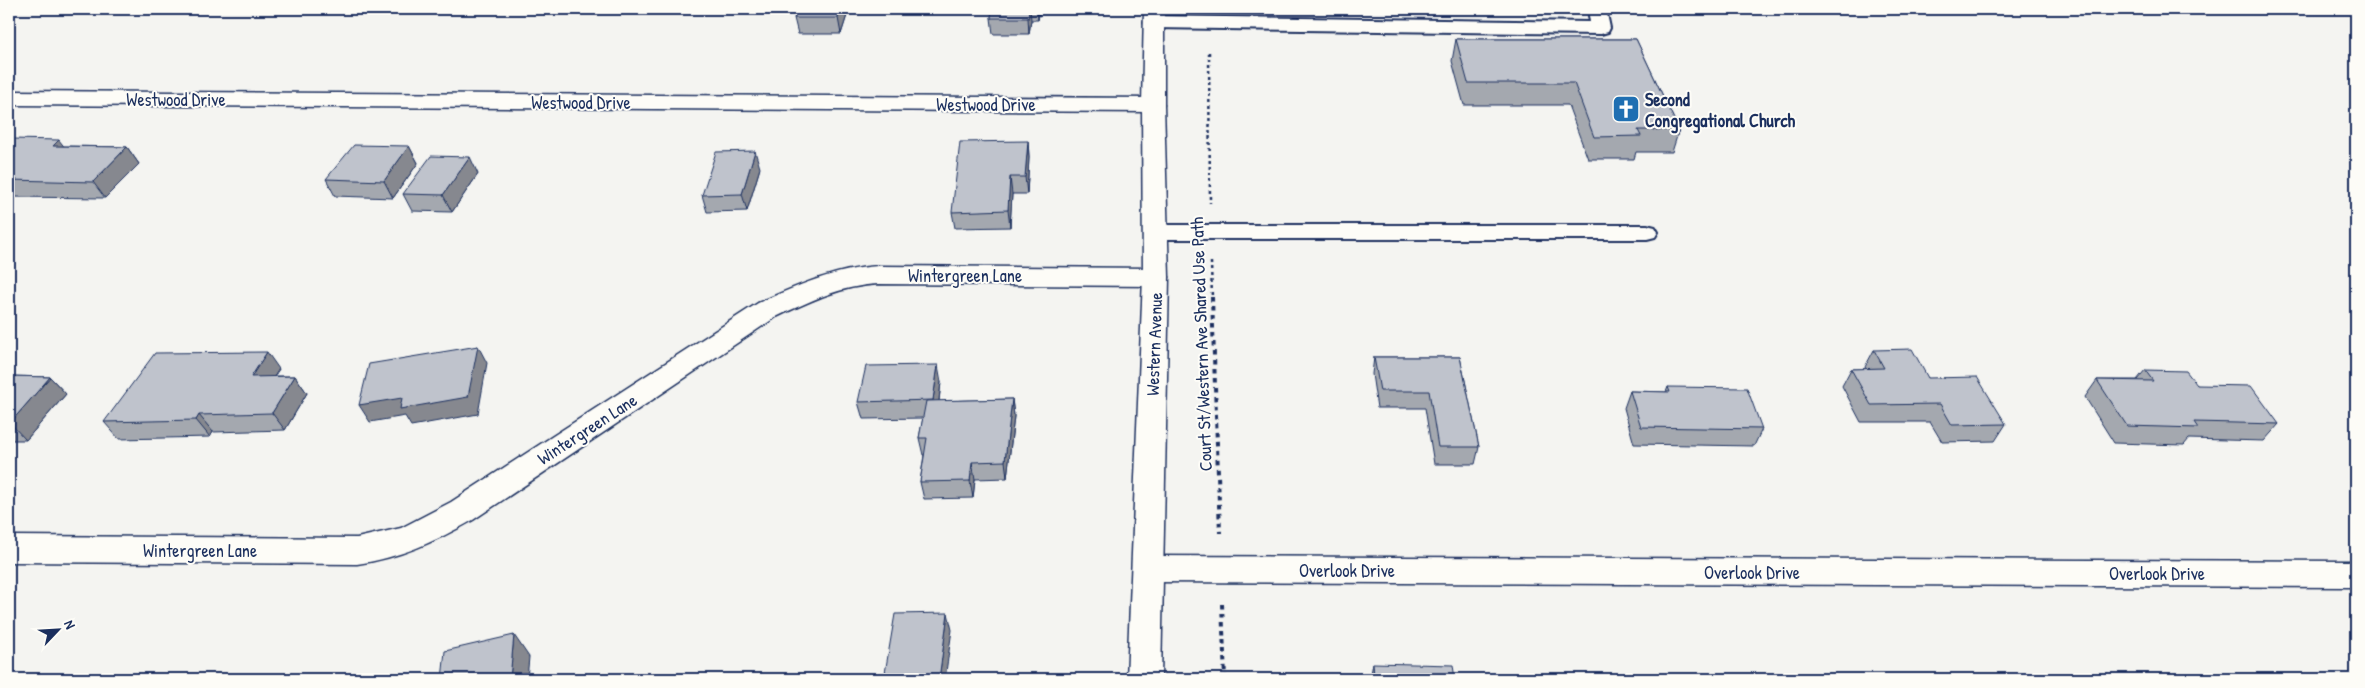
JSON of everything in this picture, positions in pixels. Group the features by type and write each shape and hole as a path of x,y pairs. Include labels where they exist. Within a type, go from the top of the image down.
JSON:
{"street":[{"name":"Western Avenue","path":"1144,679 1156,277 1153,16"},
{"name":"Westwood Drive","path":"9,98 1153,105"},
{"name":"Wintergreen Lane","path":"9,549 357,551 384,548 409,539 462,511 767,310 820,286 859,276 914,274 1156,277"},
{"name":"Overlook Drive","path":"1148,569 2356,574"}],"lane":[{"path":"1153,16 1209,23 1601,28 1597,9"},
{"path":"1155,232 1647,232"}],"path":[{"name":"Court St/Western Ave Shared Use Path","path":"1209,23 1210,232 1225,679"}],"shaded area":[{"path":"2158,9 2356,9 2356,16 2205,14"}],"building":[{"path":"798,9 841,9 838,18 794,18"},
{"path":"992,9 1029,9 1028,18 991,18"},
{"path":"1456,39 1636,39 1679,130 1638,130 1641,136 1594,137 1574,83 1468,83"},
{"path":"12,139 59,140 53,146 127,147 93,182 9,180 9,142"},
{"path":"1028,141 1025,177 1010,177 1008,210 952,212 960,142"},
{"path":"354,145 409,146 384,181 326,179"},
{"path":"755,151 742,194 702,195 716,152"},
{"path":"431,156 470,157 443,195 403,194"},
{"path":"478,346 468,397 400,409 402,398 359,405 369,364"},
{"path":"1912,349 1928,378 1977,377 2006,424 1952,425 1940,404 1871,405 1851,369 1884,368 1874,350"},
{"path":"267,352 251,377 295,376 272,413 199,415 196,420 104,422 155,353"},
{"path":"1374,357 1460,357 1479,447 1438,447 1429,391 1380,391"},
{"path":"938,365 933,400 858,402 866,366"},
{"path":"2145,370 2186,371 2197,385 2251,386 2279,424 2194,422 2198,428 2127,426 2097,380 2153,381"},
{"path":"9,376 50,377 10,423 9,423"},
{"path":"1668,387 1747,388 1762,429 1641,427 1630,391 1670,392"},
{"path":"1012,399 1005,461 972,462 970,481 920,482 927,438 919,438 926,401"},
{"path":"948,613 939,679 884,679 895,614"},
{"path":"514,635 510,679 442,679 445,651"},
{"path":"1373,663 1453,665 1455,679 1374,679"},
{"path":"2130,678 2132,679 2100,679"}],"place":[{"name":"Second Congregational Church","path":"1626,109"}]}
